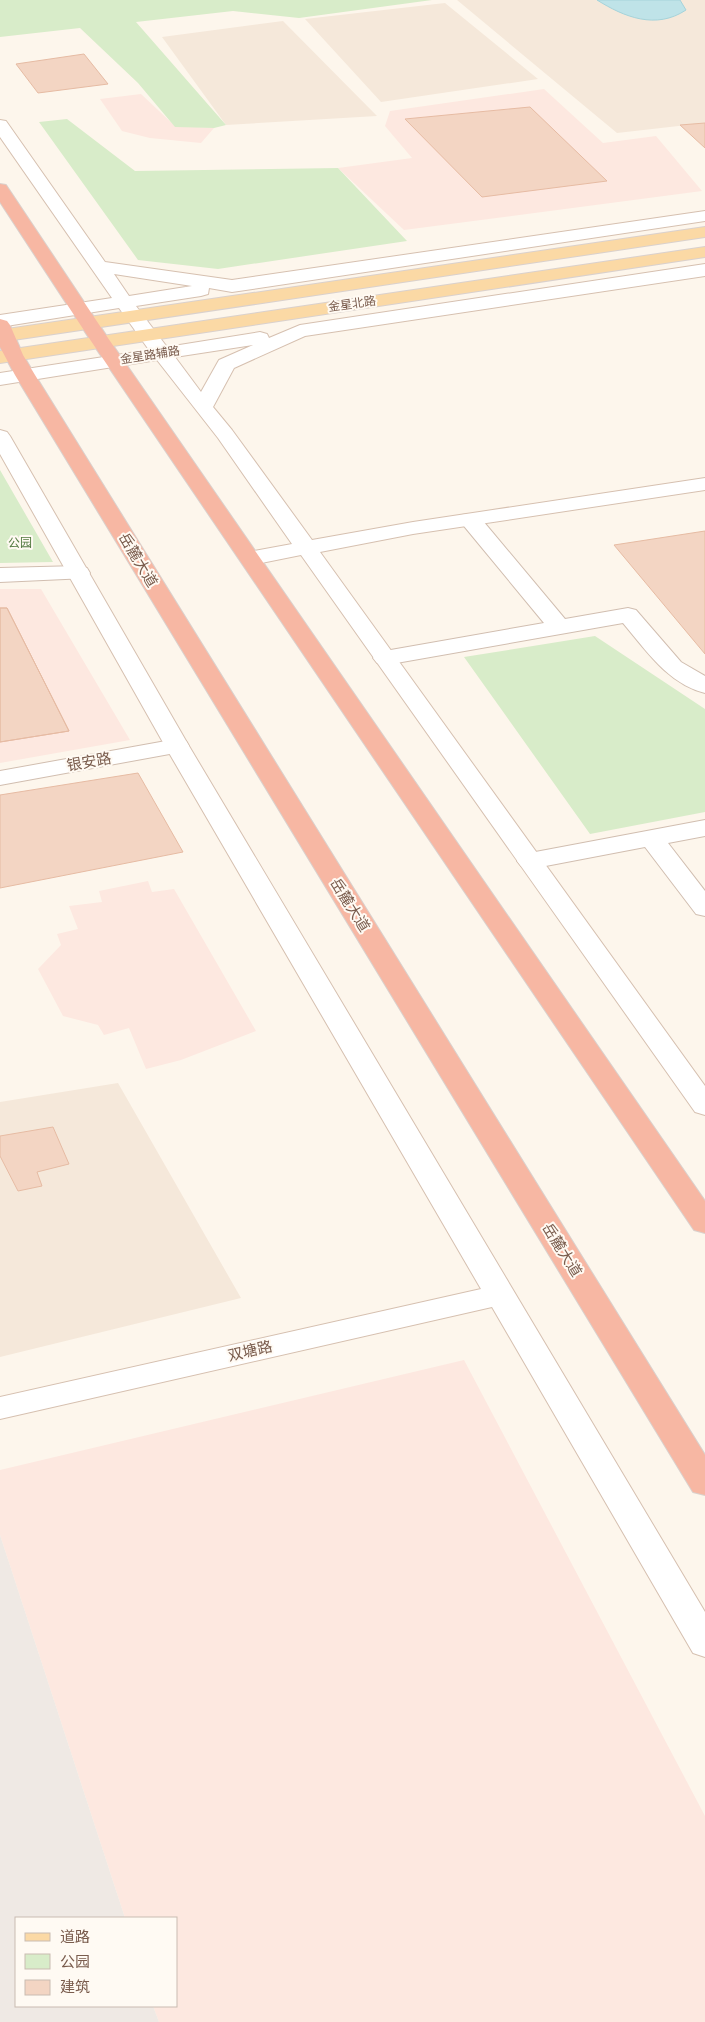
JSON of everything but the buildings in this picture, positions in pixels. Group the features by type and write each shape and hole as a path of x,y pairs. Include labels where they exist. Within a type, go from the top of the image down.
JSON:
{"highway":[{"path":"0,189 85,314 101,341 705,1223"},
{"name":"岳麓大道","path":"5,348 705,1483"}],"main road":[{"name":"金星北路","path":"129,308 705,232"},
{"name":"金星北路","path":"5,348 101,341 705,252"}],"street":[{"path":"0,125 129,308 203,408 225,434 705,1106"},
{"path":"5,348 85,314 129,308 232,286 705,216"},
{"path":"101,267 232,286"},
{"path":"203,408 226,364 300,331 705,270"},
{"name":"金星路辅路","path":"5,348 115,361 300,331"},
{"path":"0,436 177,746 705,1643"},
{"path":"251,558 470,520 705,484"},
{"path":"470,520 560,628"},
{"path":"0,575 79,574"},
{"path":"385,658 628,615 673,668 705,686"},
{"name":"银安路","path":"0,778 177,746"},
{"path":"530,861 705,828"},
{"path":"650,838 705,908"},
{"name":"双塘路","path":"0,1408 500,1295"}],"shaded area":[{"path":"457,0 705,0 705,123 617,133"},
{"path":"445,3 538,79 381,102 305,19"},
{"path":"283,21 377,116 226,125 162,37"},
{"path":"544,89 603,143 656,136 702,191 404,230 338,168 412,158 385,126 390,111"},
{"path":"141,94 175,126 214,128 201,143 150,138 122,131 100,99"},
{"path":"0,589 41,589 130,740 0,763"},
{"path":"148,881 152,892 174,889 256,1031 181,1060 146,1069 129,1028 104,1035 98,1025 63,1016 38,969 61,945 57,934 78,929 69,906 102,902 99,891"},
{"path":"118,1083 241,1298 0,1357 0,1102"},
{"path":"464,1360 705,1816 705,2022 159,2022 153,2007 178,2007 178,1917 125,1917 0,1535 0,1470"},
{"path":"0,1535 125,1917 15,1917 15,2007 153,2007 159,2022 0,2022"}],"green space":[{"path":"0,0 432,0 299,18 233,11 136,22 226,125 214,128 175,127 138,83 80,28 0,37"},
{"path":"67,119 135,171 338,168 407,241 218,269 138,260 39,122"},
{"name":"公园","path":"0,470 53,562 0,563"},
{"path":"595,636 705,709 705,812 590,834 464,657"}],"water":[{"path":"597,0 680,0 686,10 675,16 663,19 640,19 618,12"}]}
